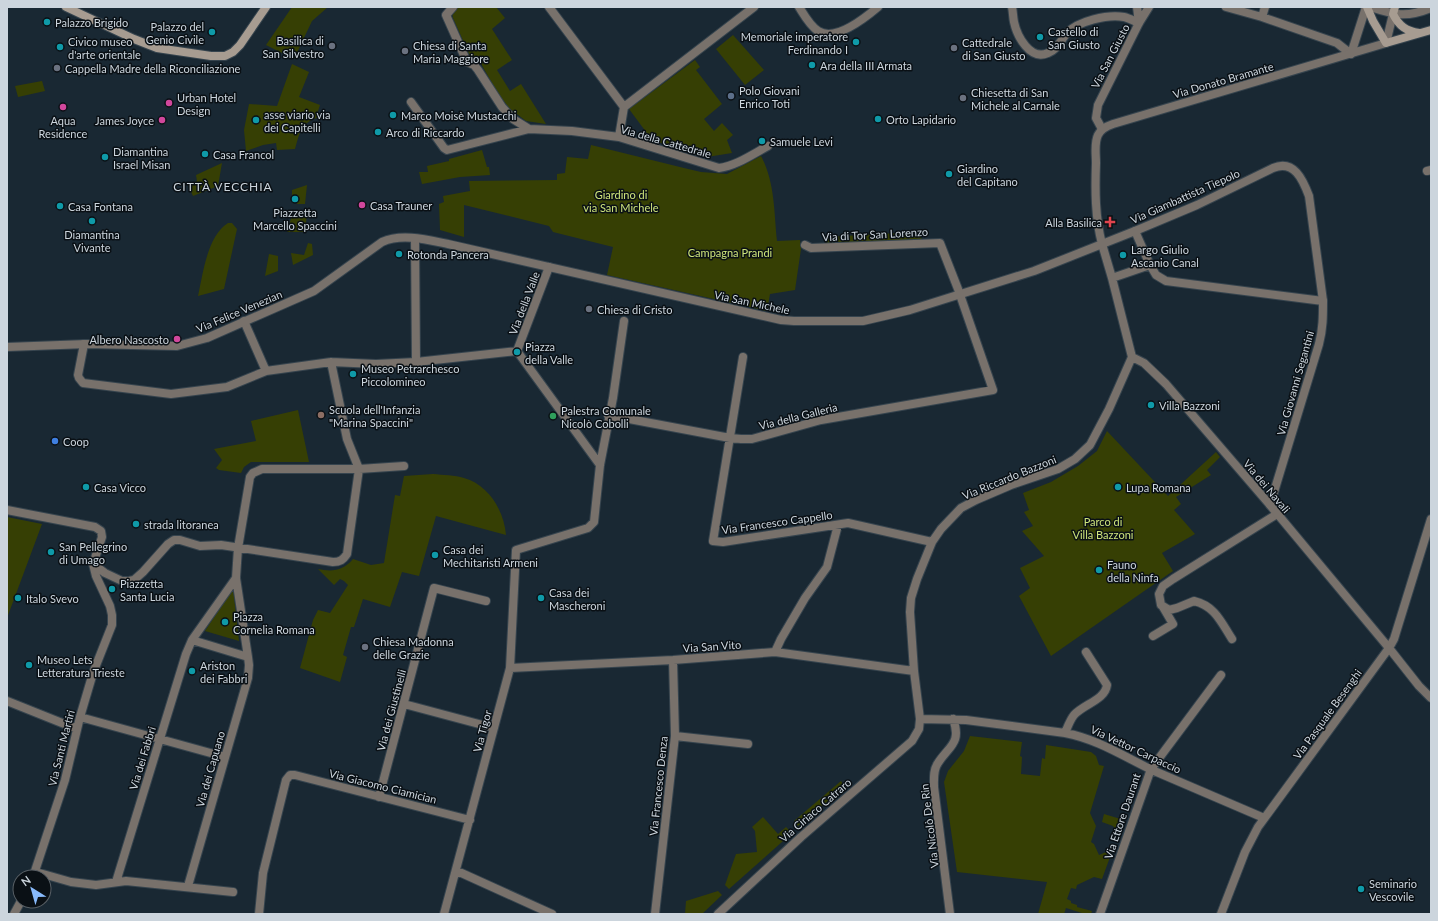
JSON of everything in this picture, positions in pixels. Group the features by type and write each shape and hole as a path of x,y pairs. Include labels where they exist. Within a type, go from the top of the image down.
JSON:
{"main road":[{"path":"66,7 134,39 157,48 211,56 225,56 233,52 240,45 266,7"},
{"path":"1367,7 1373,21 1386,43 1431,30"},
{"path":"1394,11 1402,28 1410,32 1420,34"}],"street":[{"path":"453,7 446,15 468,62 474,65 478,70 502,107 513,119 529,129"},
{"path":"549,7 624,107"},
{"path":"619,137 624,107 754,7"},
{"path":"799,7 815,30 826,34 836,33 843,30 858,22 878,7"},
{"name":"Via San Giusto","path":"1012,7 1014,22 1020,38 1031,51 1039,55 1044,55 1053,51 1070,30 1085,23 1098,19 1114,17 1125,17 1139,23 1098,105 1096,118 1102,129"},
{"path":"1137,7 1139,23"},
{"path":"1139,23 1149,7"},
{"path":"1226,7 1262,17 1337,42 1351,54 1367,7"},
{"path":"1262,17 1265,7"},
{"path":"1370,7 1407,14 1422,12 1431,8"},
{"path":"1386,43 1394,11"},
{"name":"Via Donato Bramante","path":"1102,129 1113,124 1386,43"},
{"name":"Via della Cattedrale","path":"411,102 447,150 529,129 572,131 619,137 719,168 727,167 745,159 768,146"},
{"path":"1102,129 1098,134 1096,143 1096,212 1102,244 1132,357"},
{"name":"Via Giovanni Segantini","path":"1270,505 1319,344 1322,331 1323,301 1309,196 1304,181 1294,170 1290,168 1285,166 1276,167"},
{"name":"Via Giambattista Tiepolo","path":"1102,244 1197,205 1276,167"},
{"path":"1135,231 1150,266 1156,275 1166,281 1323,301"},
{"name":"Via Felice Venezian","path":"7,347 84,344 177,346 207,338 314,291 382,242 397,238 415,239"},
{"path":"415,239 416,362"},
{"name":"Via San Michele","path":"415,239 448,244 781,320 794,321 863,321 910,310 1034,271 1102,244"},
{"name":"Via di Tor San Lorenzo","path":"805,244 811,248 940,243 960,294"},
{"path":"1112,278 1150,266"},
{"name":"Via della Valle","path":"549,267 517,351 600,465"},
{"name":"Via della Galleria","path":"608,415 741,440 752,439 821,420 993,390 960,294"},
{"path":"244,321 266,371"},
{"path":"600,465 624,321"},
{"path":"84,344 78,375 81,382 86,385 126,387 171,394 226,387 266,371 331,362 376,364 416,362 517,351"},
{"name":"Via Francesco Cappello","path":"743,357 713,541 723,542 848,523 932,542"},
{"name":"Via dei Navali","path":"1132,357 1144,363 1166,384 1270,505 1419,686 1431,698"},
{"name":"Via Riccardo Bazzoni","path":"920,719 910,627 911,598 932,542 951,517 961,508 1011,485 1058,469 1075,460 1090,445 1109,409 1132,357"},
{"path":"7,510 95,527 101,531 102,537 93,564 104,573 122,581 134,580 168,544 174,540 180,540 200,546 221,545 334,562 342,560 347,554 359,469 348,440 331,362"},
{"name":"Via Tigor","path":"444,914 457,871 510,668 516,550 588,528 593,524 597,505 600,465"},
{"path":"236,578 192,640 248,657 236,578 238,548 248,483 253,473 262,469 359,469 404,466"},
{"path":"1153,636 1173,624 1161,605 1159,594 1161,589 1168,582 1277,514"},
{"name":"Via Pasquale Besenghi","path":"1221,914 1253,835 1394,640 1431,519"},
{"path":"775,652 780,639 805,598 827,568 838,525"},
{"name":"Via Santi Martiri","path":"36,869 65,780 80,717 93,673 112,625 110,606 96,576 93,564"},
{"name":"Via dei Giustinelli","path":"379,797 434,588 486,601"},
{"path":"1161,605 1166,609 1172,610 1194,601 1209,607 1214,610 1232,639"},
{"name":"Via dei Fabbri","path":"116,882 159,739 186,654 192,640"},
{"name":"Via San Vito","path":"510,668 673,660 775,652 914,671"},
{"path":"1065,732 1074,715 1106,691 1107,685 1086,652"},
{"name":"Via dei Capuano","path":"188,886 248,678 248,657"},
{"name":"Via Francesco Denza","path":"655,914 675,736 673,660"},
{"name":"Via Ettore Daurant","path":"1100,914 1151,769 1221,675"},
{"path":"7,701 78,729"},
{"path":"404,704 494,728"},
{"path":"80,717 225,757"},
{"name":"Via Vettor Carpaccio","path":"920,719 966,720 1065,732 1093,740 1151,769 1264,818"},
{"name":"Via Ciriaco Catraro","path":"718,914 801,836 912,741 919,729 920,719"},
{"name":"Via Nicolò De Rin","path":"950,914 934,787 934,772 938,763 950,749 956,736 956,728 953,719"},
{"path":"675,736 748,744"},
{"name":"Via Giacomo Ciamician","path":"259,914 263,873 286,780 290,775 295,775 470,820"},
{"path":"457,871 552,914"},
{"path":"52,878 96,885 126,881 188,886 233,892"}],"green space":[{"path":"292,7 328,7 312,21 294,59 266,45"},
{"path":"457,7 496,7 505,18 492,29 512,60 497,70 510,91 521,84 546,124 526,121 509,108 497,92 479,60 469,54 453,18 452,13"},
{"path":"733,35 764,70 745,85 716,49"},
{"path":"695,60 700,67 696,70 722,104 704,119 714,131 722,123 733,135 727,140 732,153 707,157 652,140 629,109"},
{"path":"292,64 309,72 299,97 320,105 317,114 320,117 309,122 302,128 295,149 277,150 276,143 263,145 246,151 244,130 249,104 277,106"},
{"path":"42,81 45,91 18,97 15,86"},
{"path":"591,145 701,172 727,174 761,156 769,176 777,241 800,240 801,249 795,290 770,294 767,311 607,275 613,247 553,232 549,226 464,205 464,237 440,230 439,204 444,202 443,196 470,191 469,181 557,180 557,174 565,173 567,157 588,159"},
{"path":"482,150 487,167 489,167 490,175 460,177 422,184 419,172 428,172 427,166 449,161 449,159"},
{"path":"222,163 218,186 193,196 188,185 197,181 196,175"},
{"path":"307,185 305,204 297,204 298,196 292,196 292,190"},
{"path":"307,214 305,232 287,232 292,215"},
{"path":"228,223 232,223 237,229 224,289 198,296 204,267 211,246 215,237"},
{"path":"917,232 922,239 826,244 824,237"},
{"path":"308,243 312,244 313,255 293,265 291,253 304,255"},
{"path":"269,254 278,256 278,271 265,276"},
{"path":"298,410 309,462 251,462 244,467 241,473 219,470 216,468 222,460 214,449 256,441 251,421"},
{"name":"Parco di Villa Bazzoni","path":"1107,431 1168,496 1216,452 1220,457 1207,470 1211,475 1176,497 1181,504 1174,510 1195,534 1162,553 1173,571 1051,656 1019,596 1030,588 1020,568 1044,556 1022,531 1033,526 1024,512 1029,510 1023,493 1051,482 1078,466 1097,451"},
{"path":"433,474 460,477 473,481 481,486 494,500 502,517 506,535 436,516 419,576 402,572 390,607 363,599 354,627 351,627 343,655 347,657 340,682 300,668 313,620 318,610 330,613 348,585 340,579 334,585 318,569 337,570 345,566 353,559 371,565 384,563 395,495 400,496 404,476"},
{"path":"7,517 42,524 7,618"},
{"path":"233,588 239,641 205,631"},
{"path":"970,736 1022,742 1020,756 1022,757 1021,774 1040,776 1042,758 1045,759 1046,745 1091,752 1096,756 1099,765 1104,766 1090,813 1096,826 1091,842 1094,844 1099,855 1113,849 1102,879 1094,877 1077,885 1076,889 1071,888 1067,899 1071,901 1071,903 1077,905 1077,907 1092,911 1091,914 1085,914 1066,908 1064,914 1038,914 1047,882 957,872 944,782 948,771 964,751"},
{"path":"841,781 845,787 798,826 794,821"},
{"path":"1104,814 1124,820 1119,835 1113,826 1102,822"},
{"path":"763,817 778,834 786,827 792,833 729,889 725,885 736,854 757,852 755,831 752,827"},
{"path":"718,891 722,895 702,914 685,914 686,901"}],"place":[{"name":"Palazzo Brigido","path":"47,22"},
{"name":"Palazzo del Genio Civile","path":"212,32"},
{"name":"Castello di San Giusto","path":"1040,37"},
{"name":"Memoriale imperatore Ferdinando I","path":"856,42"},
{"name":"Basilica di San Silvestro","path":"332,46"},
{"name":"Civico museo d'arte orientale","path":"60,47"},
{"name":"Cattedrale di San Giusto","path":"954,48"},
{"name":"Chiesa di Santa Maria Maggiore","path":"405,51"},
{"name":"Ara della III Armata","path":"812,65"},
{"name":"Cappella Madre della Riconciliazione","path":"57,68"},
{"name":"Polo Giovani Enrico Toti","path":"731,96"},
{"name":"Chiesetta di San Michele al Carnale","path":"963,98"},
{"name":"Urban Hotel Design","path":"169,103"},
{"name":"Aqua Residence","path":"63,107"},
{"name":"Marco Moisè Mustacchi","path":"393,115"},
{"name":"Orto Lapidario","path":"878,119"},
{"name":"James Joyce","path":"162,120"},
{"name":"asse viario via dei Capitelli","path":"256,120"},
{"name":"Arco di Riccardo","path":"378,132"},
{"name":"Samuele Levi","path":"762,141"},
{"name":"Casa Francol","path":"205,154"},
{"name":"Diamantina Israel Misan","path":"105,157"},
{"name":"Giardino del Capitano","path":"949,174"},
{"name":"Piazzetta Marcello Spaccini","path":"295,199"},
{"name":"Casa Trauner","path":"362,205"},
{"name":"Casa Fontana","path":"60,206"},
{"name":"Diamantina Vivante","path":"92,221"},
{"name":"Alla Basilica","path":"1110,222"},
{"name":"Rotonda Pancera","path":"399,254"},
{"name":"Largo Giulio Ascanio Canal","path":"1123,255"},
{"name":"Chiesa di Cristo","path":"589,309"},
{"name":"Albero Nascosto","path":"177,339"},
{"name":"Piazza della Valle","path":"517,352"},
{"name":"Museo Petrarchesco Piccolomineo","path":"353,374"},
{"name":"Villa Bazzoni","path":"1151,405"},
{"name":"Scuola dell'Infanzia \"Marina Spaccini\"","path":"321,415"},
{"name":"Palestra Comunale Nicolò Cobolli","path":"553,416"},
{"name":"Coop","path":"55,441"},
{"name":"Casa Vicco","path":"86,487"},
{"name":"Lupa Romana","path":"1118,487"},
{"name":"strada litoranea","path":"136,524"},
{"name":"San Pellegrino di Umago","path":"51,552"},
{"name":"Casa dei Mechitaristi Armeni","path":"435,555"},
{"name":"Fauno della Ninfa","path":"1099,570"},
{"name":"Piazzetta Santa Lucia","path":"112,589"},
{"name":"Italo Svevo","path":"18,598"},
{"name":"Casa dei Mascheroni","path":"541,598"},
{"name":"Piazza Cornelia Romana","path":"225,622"},
{"name":"Chiesa Madonna delle Grazie","path":"365,647"},
{"name":"Museo Lets Letteratura Trieste","path":"29,665"},
{"name":"Ariston dei Fabbri","path":"192,671"},
{"name":"Seminario Vescovile","path":"1361,889"}],"district":[{"name":"CITTÀ VECCHIA","path":"223,186"}],"park label":[{"name":"Giardino di via San Michele","path":"621,200"},
{"name":"Campagna Prandi","path":"730,252"}]}
